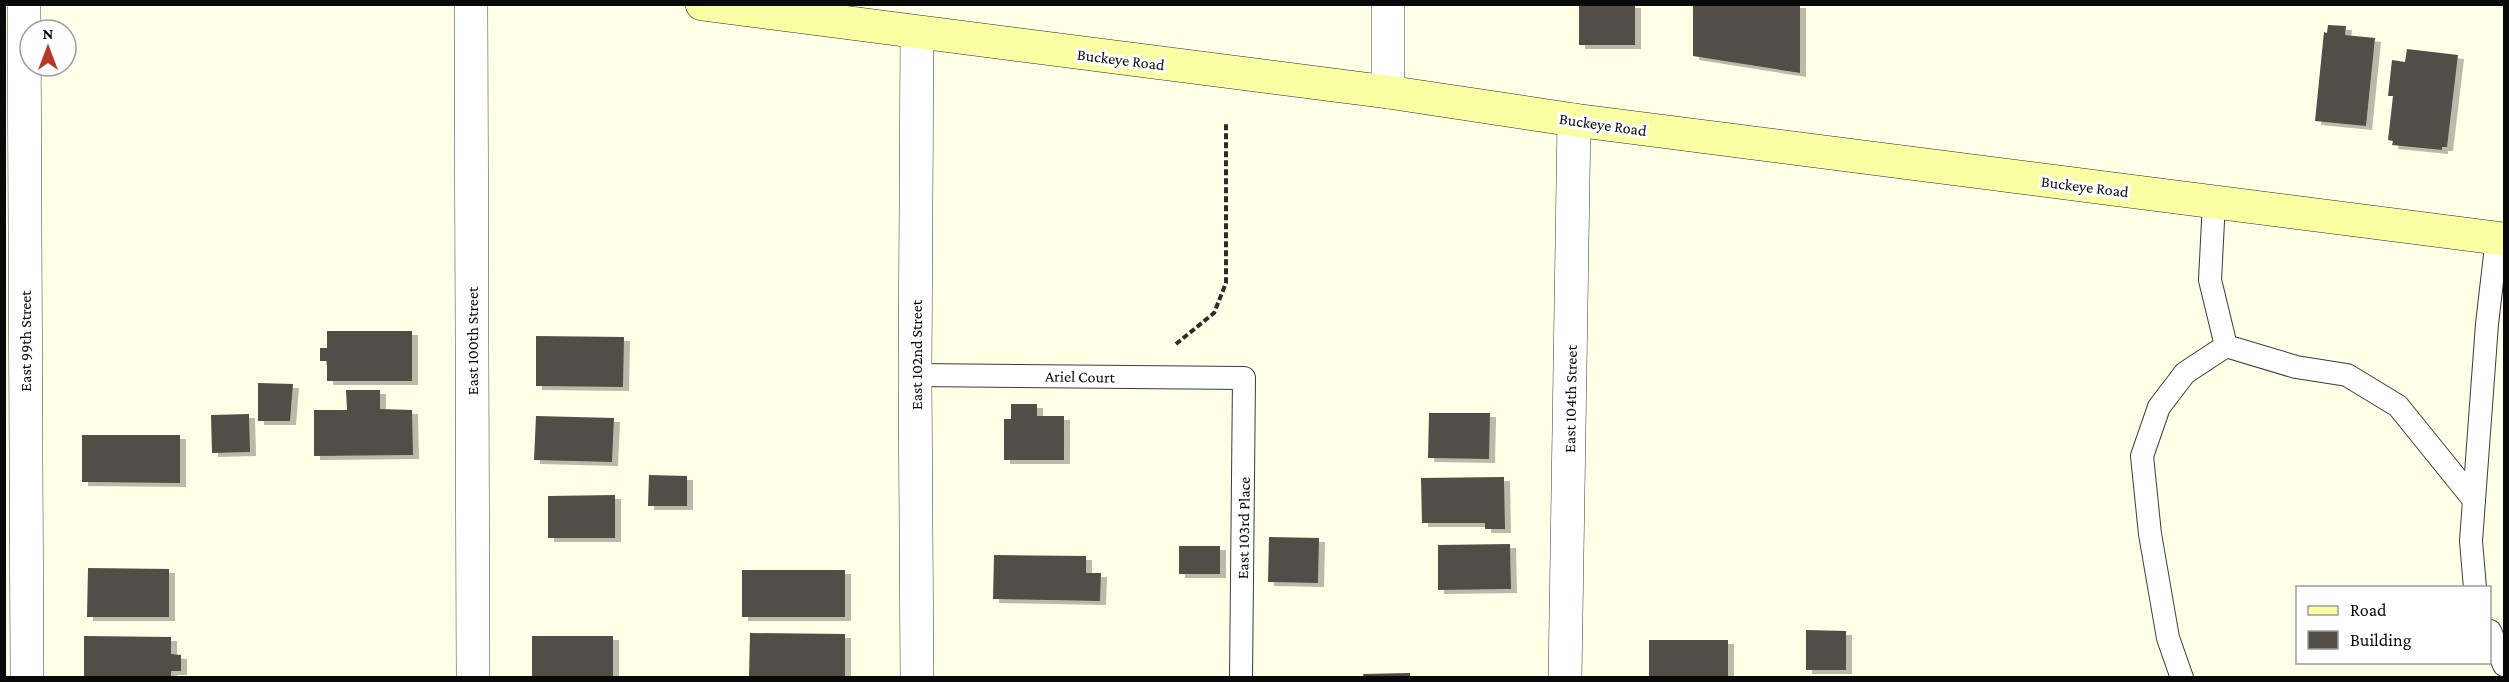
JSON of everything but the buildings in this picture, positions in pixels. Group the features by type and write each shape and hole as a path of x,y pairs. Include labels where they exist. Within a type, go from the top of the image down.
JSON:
{"street":[{"name":"East 99th Street","path":"24,4 14,46 27,678"},
{"name":"East 100th Street","path":"471,4 473,678"},
{"path":"1388,4 1388,92"},
{"name":"Buckeye Road","path":"716,5 918,33 1388,92 1574,120 2501,238"},
{"name":"East 102nd Street","path":"917,678 915,375 918,33"},
{"name":"East 104th Street","path":"1565,678 1574,120"}],"lane":[{"path":"2214,202 2210,280 2226,346"},
{"path":"2475,586 2471,541 2474,500 2501,238"},
{"path":"2226,346 2296,367 2347,375 2398,406 2474,500"},
{"path":"2182,678 2168,638 2150,534 2142,456 2159,407 2185,374 2226,346"},
{"name":"Ariel Court","path":"915,375 1244,378"},
{"name":"East 103rd Place","path":"1241,678 1244,378"},
{"path":"2491,633 2505,665"}],"path":[{"path":"1169,348 1188,336 1214,313 1226,283 1226,122"}]}
